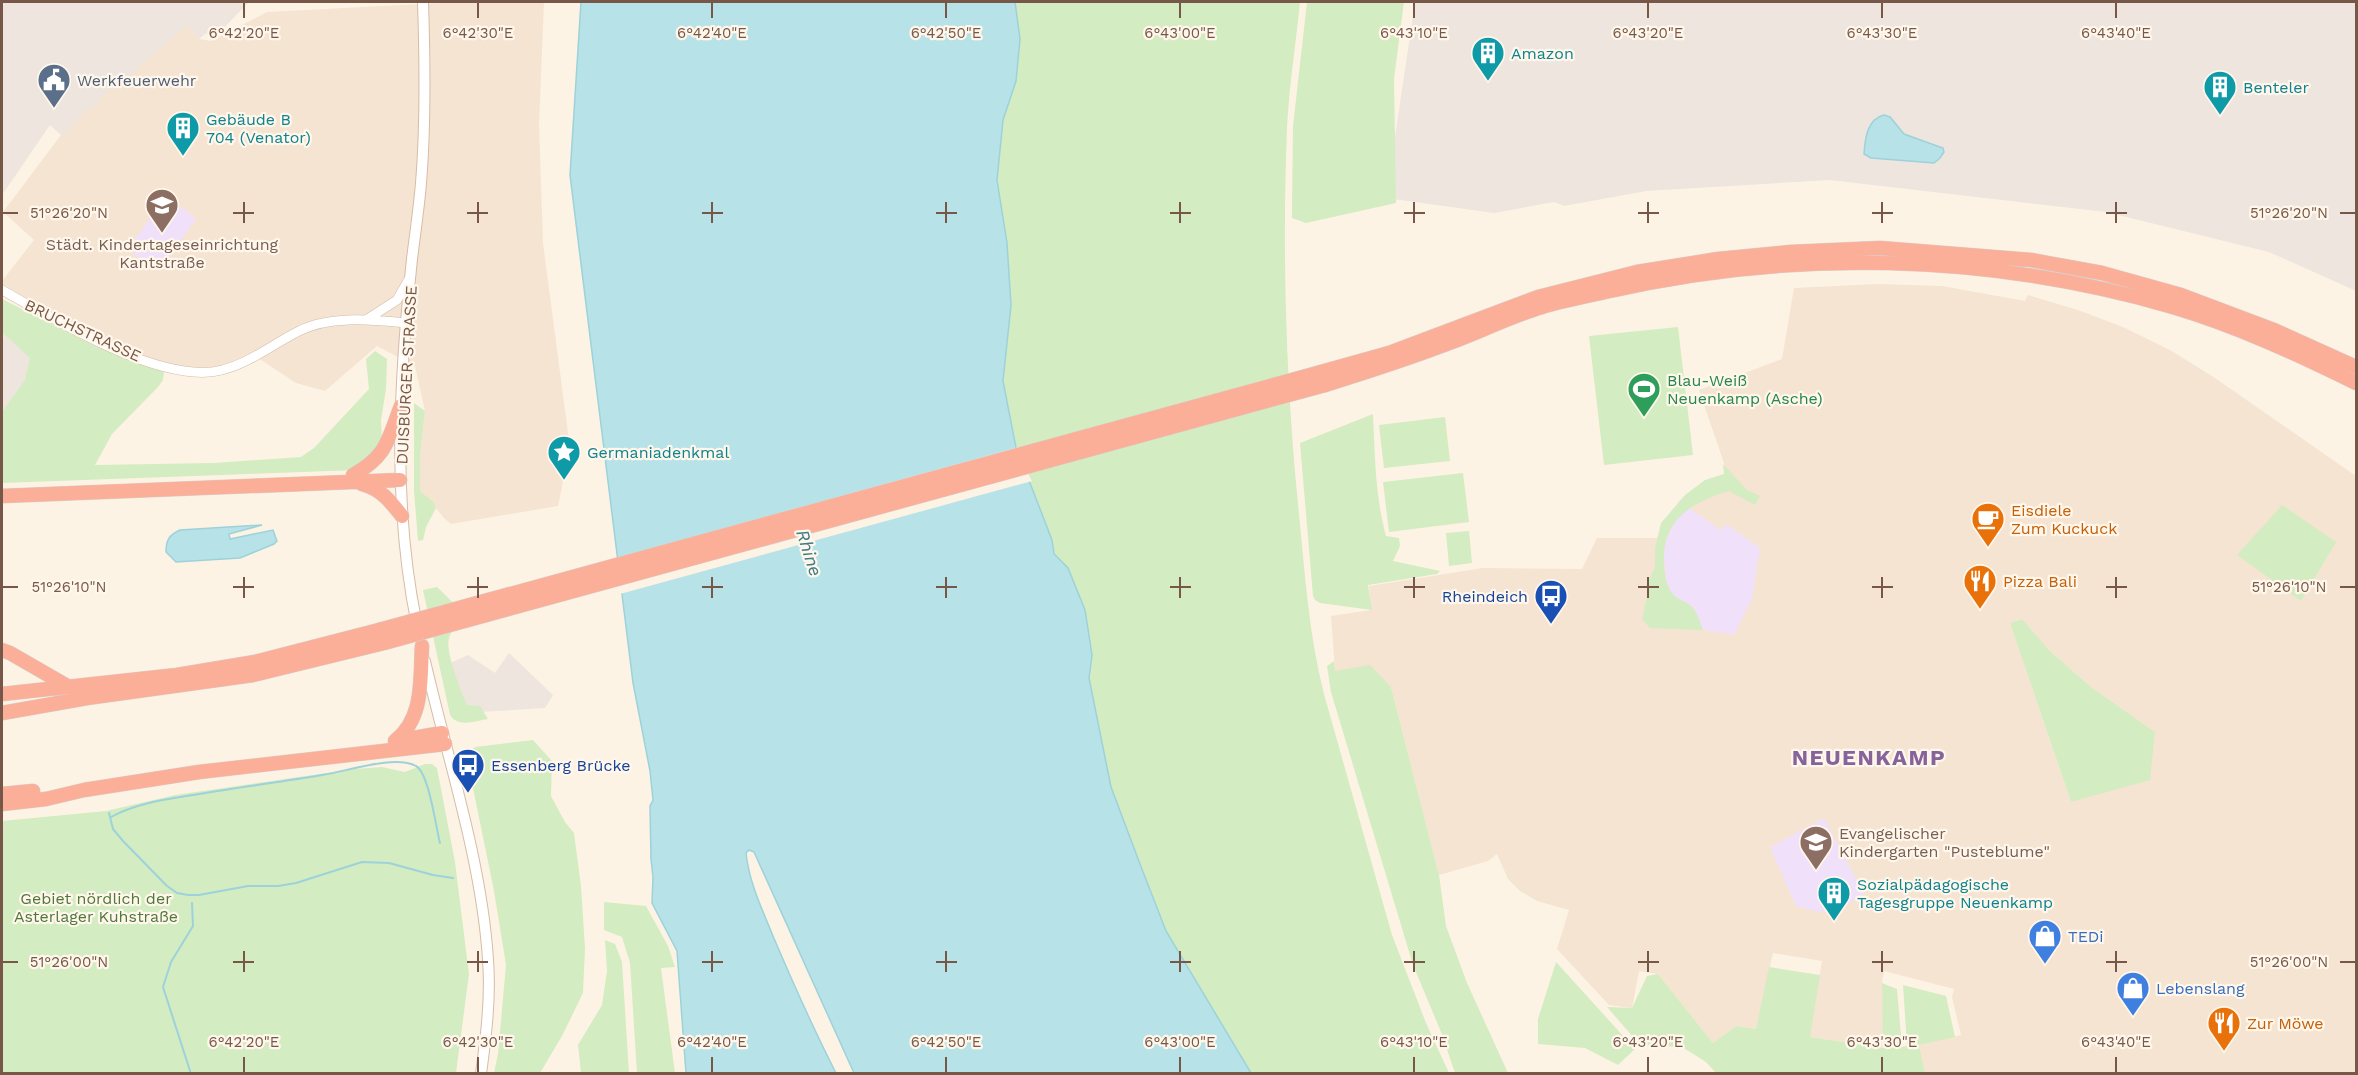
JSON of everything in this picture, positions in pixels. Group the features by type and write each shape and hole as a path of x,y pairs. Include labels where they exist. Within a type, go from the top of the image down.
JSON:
{"highway":[{"path":"1323,379 1538,297 1596,281 1718,259 1790,252 1881,248 2031,260 2102,273 2181,295 2274,330 2356,367"},
{"path":"2,694 177,675 255,662 382,636 1440,347 1541,307 1640,284 1721,271 1880,262 2029,275 2098,287 2175,308 2268,340 2356,382"},
{"path":"355,479 380,456 401,406"},
{"path":"2,496 400,477"},
{"path":"355,479 377,489 402,516"},
{"path":"2,713 87,698 199,684 303,664 382,636"},
{"path":"393,742 408,729 417,709 422,646"},
{"path":"2,650 69,687"},
{"path":"2,704 199,684"},
{"path":"2,794 308,752 393,742 444,739"},
{"path":"2,804 46,799 84,790 200,772 444,739"}],"main road":[{"name":"DUISBURGER STRASSE","path":"423,2 426,64 424,130 401,406 402,516 411,595 470,851 486,944 488,1011 481,1074"}],"street":[{"path":"365,321 397,300 411,274"},
{"name":"BRUCHSTRASSE","path":"2,290 99,342 153,363 196,372 214,372 240,365 315,324 365,321 408,323"}],"shaded area":[{"path":"2,2 249,2 211,41 206,33 199,39 187,25 112,91 110,89 62,136 50,125 2,195"},
{"path":"460,2 544,2 539,124 543,243 570,448 558,506 451,524 443,517 434,502 420,491 420,457 425,411 415,366 377,346 325,391 296,383 255,356 221,371 153,363 2,290 2,281 34,240 3,212 85,103 187,25 199,39 211,41 267,12"},
{"path":"1415,2 2356,2 2356,291 2269,252 2106,212 1830,180 1646,191 1564,206 1554,202 1494,213 1386,198"},
{"name":"Städt. Kindertageseinrichtung Kantstraße","path":"167,195 196,219 159,271 127,250"},
{"path":"1878,284 1942,286 2025,301 2028,295 2078,310 2123,327 2170,350 2215,378 2356,476 2356,1073 1925,1073 1919,1045 1961,1035 1952,997 1954,989 1884,971 1882,983 1884,1048 1809,1037 1822,961 1773,953 1756,1029 1736,1026 1713,1043 1658,974 1639,971 1632,1008 1609,1005 1557,949 1569,910 1537,901 1520,891 1508,879 1497,854 1488,861 1439,875 1391,687 1335,671 1331,616 1371,610 1369,586 1483,568 1582,569 1597,538 1657,538 1680,500 1728,475 1699,390 1782,359 1794,288","holes":["2021,619 2049,650 2091,687 2155,732 2071,802 2010,623"]},
{"path":"2,299 78,342 2,444"},
{"path":"1689,508 1721,530 1726,524 1760,548 1752,599 1734,635 1703,630 1693,607 1672,595 1666,580 1663,544 1678,517"},
{"path":"509,653 553,695 545,708 463,713 448,664 468,655 495,673"},
{"name":"Evangelischer Kindergarten \"Pusteblume\"","path":"1824,818 1864,894 1841,909 1818,912 1796,906 1770,847"}],"green space":[{"path":"1015,2 1300,2 1287,128 1285,273 1291,418 1311,627 1324,694 1392,935 1426,1023 1449,1073 1251,1073 1166,931 1111,787 1089,678 1092,655 1072,579 1068,568 1054,554 1052,540 1030,483 1019,463 1003,381 1011,305 1007,243 997,180 1003,120 1016,81 1020,39"},
{"path":"1307,2 1404,2 1394,79 1396,203 1306,223 1292,218 1292,206 1293,126"},
{"path":"2,299 97,347 164,372 163,380 158,387 112,434 95,465 214,463 301,457 314,448 369,389 366,359 375,351 387,359 386,389 381,420 382,443 357,470 2,483 2,412 25,380 30,358 2,332"},
{"name":"Blau-Weiß Neuenkamp (Asche)","path":"1678,327 1693,455 1604,465 1589,336"},
{"path":"414,403 425,411 420,457 420,491 434,502 436,508 426,527 423,540 418,541 414,491"},
{"path":"1373,414 1376,475 1382,521 1386,536 1399,538 1400,546 1393,561 1440,571 1437,574 1368,585 1372,610 1320,603 1313,596 1300,443"},
{"path":"1445,417 1450,461 1384,468 1379,425"},
{"path":"1723,464 1747,490 1760,496 1755,505 1729,491 1703,501 1692,507 1674,524 1665,547 1664,570 1668,586 1674,595 1693,608 1703,630 1650,628 1642,619 1647,597 1647,583 1655,567 1655,548 1661,523 1685,495 1705,480 1724,474"},
{"path":"1463,473 1469,522 1389,532 1383,482"},
{"path":"2282,505 2336,542 2301,601 2237,555"},
{"path":"1469,531 1472,563 1449,566 1446,533"},
{"path":"437,587 467,616 450,634 449,652 467,705 480,706 488,719 462,723 450,715 423,590"},
{"path":"2022,619 2049,650 2091,687 2155,732 2150,780 2071,802 2010,623"},
{"path":"1334,661 1335,671 1370,665 1391,687 1439,875 1446,926 1467,983 1508,1073 1455,1073 1441,1032 1413,965 1331,692 1327,666"},
{"path":"533,740 552,761 551,796 565,822 574,833 581,886 585,948 583,993 562,1036 540,1073 494,1073 498,1054 506,965 494,891 466,754 475,747"},
{"name":"Gebiet nördlich der Asterlager Kuhstraße","path":"425,764 432,764 437,768 455,862 469,974 456,1073 2,1073 2,821 106,811 175,795 354,769 382,767 405,772"},
{"path":"604,902 646,906 668,946 675,967 661,968 675,1073 637,1073 630,963 622,937 604,930"},
{"path":"605,940 615,944 622,962 629,1073 581,1073 578,1045 602,1005 607,971"},
{"path":"1556,962 1635,1049 1618,1065 1585,1048 1538,1044 1538,1019"},
{"path":"1769,967 1820,975 1810,1037 1883,1048 1882,983 1897,989 1902,1047 1907,1046 1903,985 1946,996 1955,1037 1919,1045 1925,1073 1716,1073 1706,1062 1682,1047 1640,1045 1607,1007 1632,1008 1647,976 1658,974 1713,1043 1736,1026 1756,1029"}],"water":[{"name":"Rhine","path":"581,2 1015,2 1020,39 1016,81 1003,120 997,180 1007,243 1011,305 1003,381 1019,463 1030,483 1052,540 1054,554 1068,568 1085,610 1092,655 1089,678 1111,787 1140,864 1166,931 1251,1073 854,1073 754,852 749,850 746,853 748,864 760,906 803,1005 836,1073 686,1073 677,951 652,903 650,806 653,800 650,771 633,683 570,175"},
{"path":"1884,115 1890,117 1904,134 1943,148 1944,152 1940,158 1934,163 1871,158 1864,154 1870,125 1878,117"},
{"path":"262,525 229,534 230,539 273,530 277,541 274,544 240,558 176,562 166,552 169,538 180,530"}],"pier":[{"path":"1019,447 1022,462 1032,481 620,594 616,558"}],"waterway":[{"path":"111,817 143,804 396,762 416,766 421,771 428,789 440,843"},
{"path":"109,813 113,829 123,841 167,886 177,893 199,895 248,886 278,886 296,883 362,862 389,863 453,878"},
{"path":"191,1074 163,987 171,962 193,926 192,903"}],"place":[{"name":"Amazon","path":"1488,82"},
{"name":"Werkfeuerwehr","path":"54,109"},
{"name":"Benteler","path":"2220,116"},
{"name":"Gebäude B 704 (Venator)","path":"183,157"},
{"name":"Städt. Kindertageseinrichtung Kantstraße","path":"162,234"},
{"name":"Blau-Weiß Neuenkamp (Asche)","path":"1644,418"},
{"name":"Germaniadenkmal","path":"564,481"},
{"name":"Eisdiele Zum Kuckuck","path":"1988,548"},
{"name":"Pizza Bali","path":"1980,610"},
{"name":"Rheindeich","path":"1551,625"},
{"name":"Essenberg Brücke","path":"468,794"},
{"name":"Evangelischer Kindergarten \"Pusteblume\"","path":"1816,871"},
{"name":"Sozialpädagogische Tagesgruppe Neuenkamp","path":"1834,922"},
{"name":"TEDi","path":"2045,965"},
{"name":"Lebenslang","path":"2133,1017"},
{"name":"Zur Möwe","path":"2224,1052"}],"district":[{"name":"NEUENKAMP","path":"1869,757"}]}
